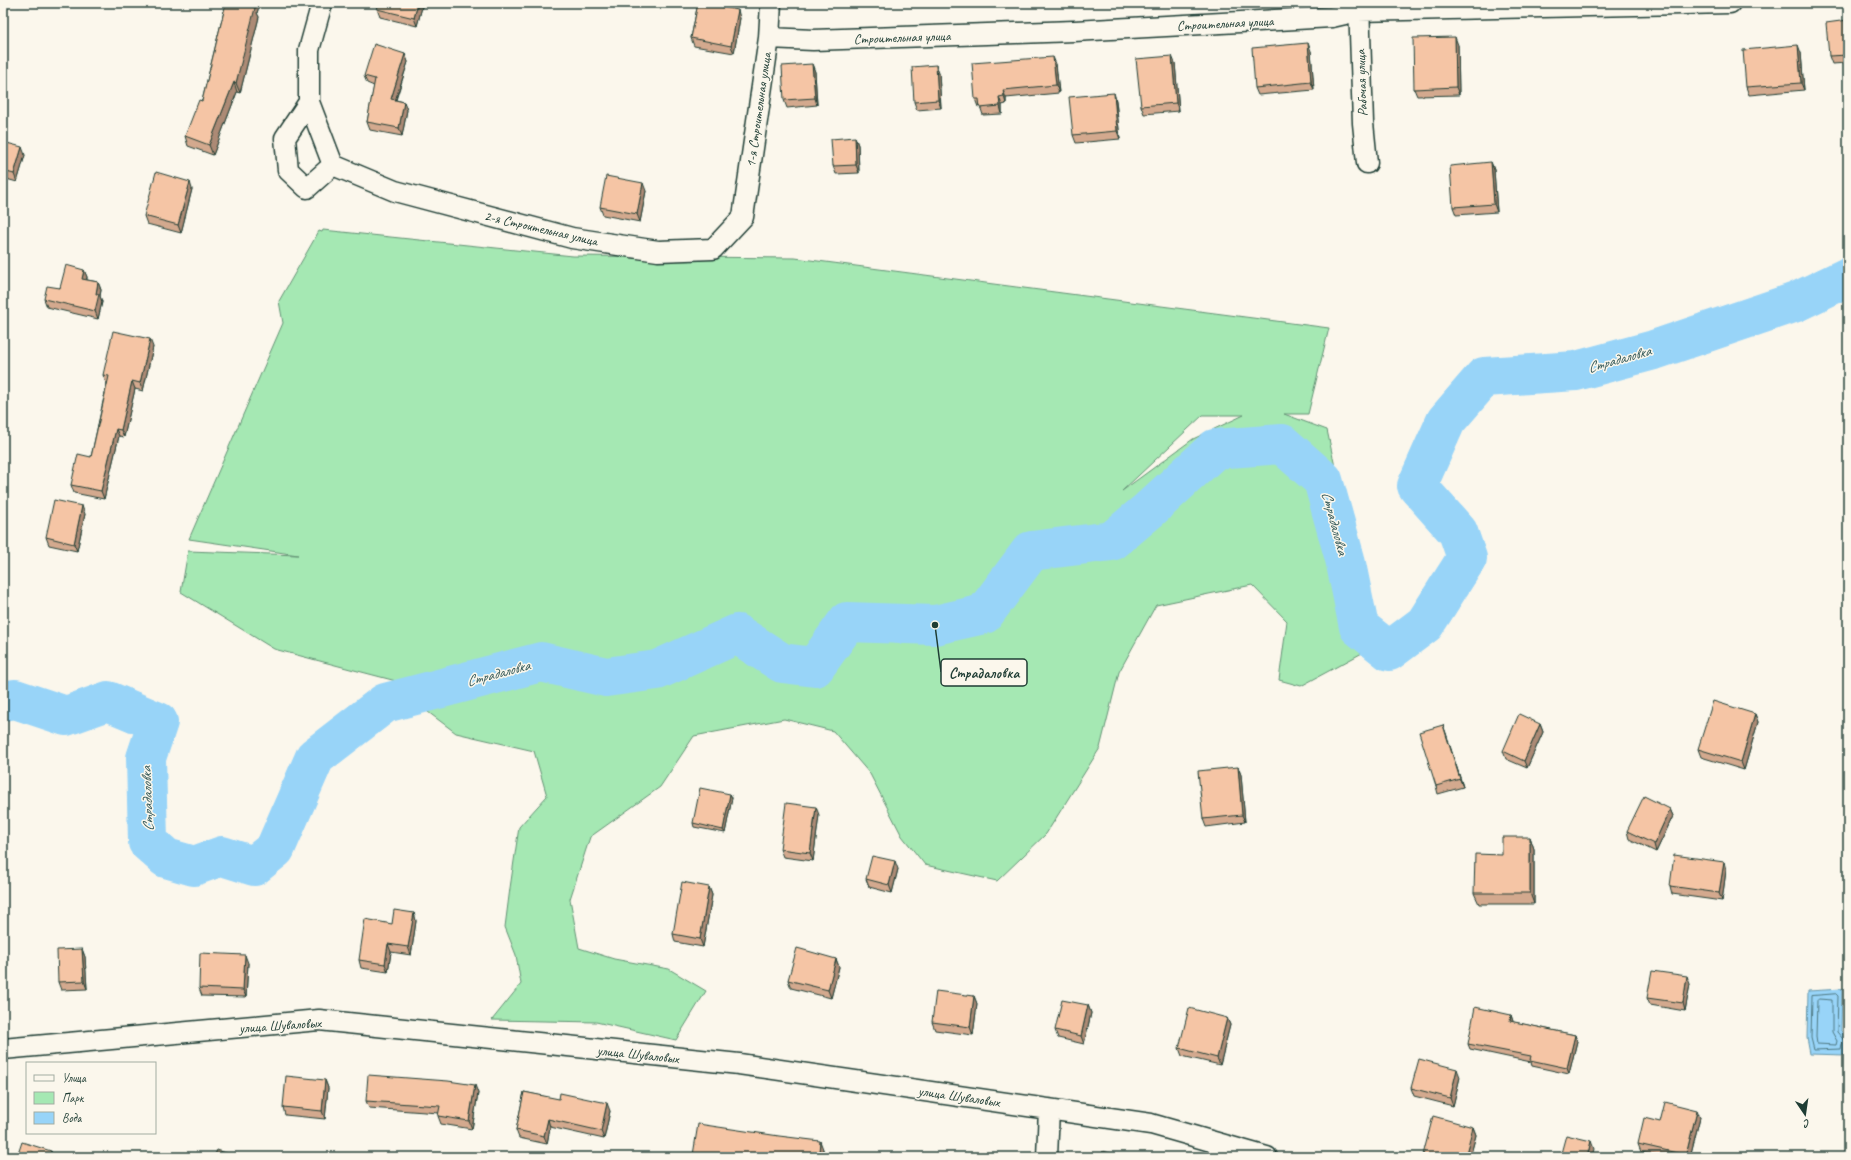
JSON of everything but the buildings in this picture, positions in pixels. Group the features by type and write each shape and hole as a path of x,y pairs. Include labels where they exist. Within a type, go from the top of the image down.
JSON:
{"street":[{"path":"309,102 285,138 288,170 307,188 333,164 309,102 309,50 322,3"},
{"name":"1-я Строительная улица","path":"743,217 769,38 772,3"},
{"name":"Строительная улица","path":"769,38 813,40 1074,31 1332,17 1358,7 1730,3"},
{"name":"Рабочая улица","path":"1358,7 1363,123 1367,163"},
{"name":"2-я Строительная улица","path":"333,164 395,191 472,212 572,238 658,251 713,249 743,217"},
{"name":"улица Шуваловых","path":"3,1049 319,1020 739,1064 1151,1124 1267,1157"},
{"path":"1047,1157 1049,1109"}],"green space":[{"path":"323,230 573,256 795,258 1329,328 1308,414 1284,414 1327,430 1342,499 1366,575 1364,652 1301,686 1279,680 1287,621 1252,585 1156,605 1119,672 1100,748 1046,834 997,881 925,865 902,836 870,774 833,731 784,719 694,736 660,787 590,837 570,899 579,948 614,959 669,969 706,991 676,1040 596,1022 492,1020 521,984 516,955 505,927 519,827 547,796 534,751 456,733 424,709 419,687 274,649 181,592 188,551 298,555 189,539 283,323 279,301 319,231 322,232","holes":["1203,415 1244,415 1193,439 1122,491"]}],"water":[{"path":"1842,989 1841,1031 1847,1036 1844,1055 1810,1054 1807,1038 1808,991"}],"waterway":[{"name":"Страдаловка","path":"3,701 15,699 66,716 108,701 158,722 146,758 148,842 166,858 194,866 222,856 254,866 275,849 315,757 385,703 541,662 606,677 657,670 737,634 782,663 815,667 847,622 935,625 984,614 1031,551 1112,541 1149,510 1215,449 1282,444 1323,480 1345,559 1359,627 1389,651 1425,624 1467,558 1458,532 1417,486 1446,421 1484,377 1576,371 1654,350 1796,302 1848,277"}],"place":[{"name":"Страдаловка","path":"935,625"}]}
